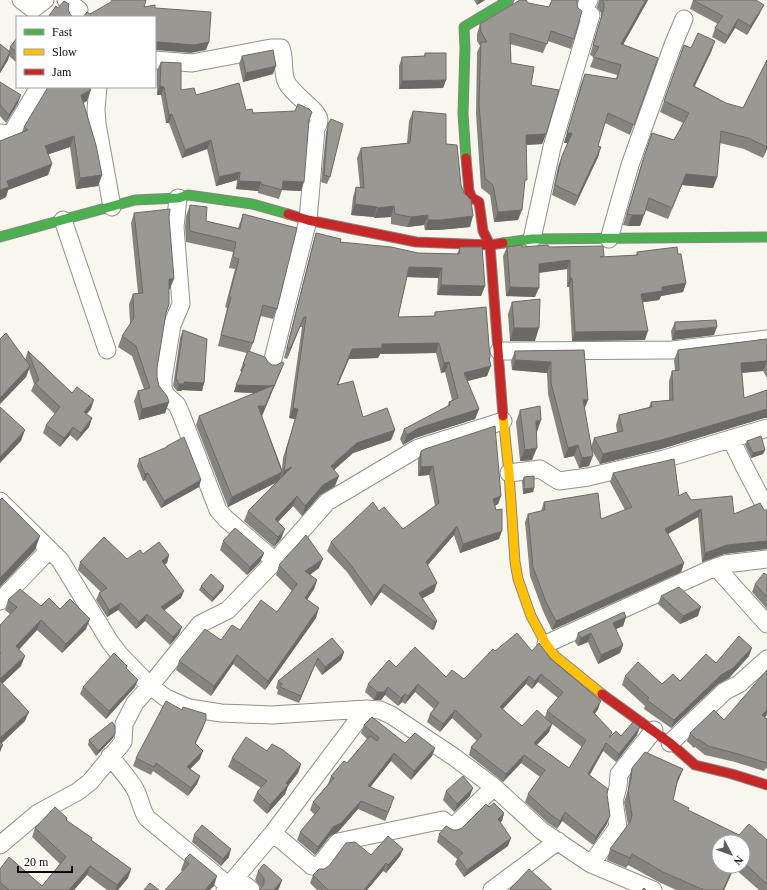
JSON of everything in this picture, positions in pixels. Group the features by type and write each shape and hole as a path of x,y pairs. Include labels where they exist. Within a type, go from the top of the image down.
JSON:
{"street":[{"path":"21,0 33,9 44,0"},
{"path":"66,0 79,10 76,16"},
{"path":"509,0 464,27 466,48 464,114 469,191 472,198 479,202 483,231 490,245 499,350 503,421 509,472 515,562 518,579 531,616 546,644 555,656 603,695 654,730 695,765 732,774 767,785"},
{"path":"532,239 552,147 591,15 583,12 589,0"},
{"path":"609,239 630,165 673,45 684,19"},
{"path":"156,60 192,63 271,48 281,48 283,54 285,80 289,87 316,112 319,120 316,129 308,220 272,363"},
{"path":"0,133 11,134 38,88"},
{"path":"98,88 96,109 112,207"},
{"path":"0,237 135,200 178,198 188,195 252,204 308,220 416,242 490,245 532,239 767,237"},
{"path":"178,198 175,227 181,304 172,325 163,387 165,394 177,405 218,510 226,519 274,561"},
{"path":"63,220 107,350"},
{"path":"499,350 672,350 767,339"},
{"path":"0,846 38,814 77,792 90,782 122,742 124,724 135,703 200,624 228,610 327,502 418,448 503,421"},
{"path":"509,472 540,469 559,481 574,479 664,459 767,428"},
{"path":"732,439 767,510"},
{"path":"0,501 60,560 110,642 120,655 150,686 166,698 189,708 221,713 272,715 366,709 380,710 391,715 454,757 494,787 542,831 591,864 653,890"},
{"path":"0,601 49,550"},
{"path":"546,644 716,567 725,564 767,559"},
{"path":"716,567 767,624"},
{"path":"670,743 725,691 740,684 767,659"},
{"path":"230,884 273,833 366,709"},
{"path":"591,864 618,827 614,801 618,787 619,774 654,730"},
{"path":"110,756 132,784 136,791 142,811 147,818 230,884 251,890"},
{"path":"273,833 312,866 318,866 338,842 443,820 452,828 494,787"},
{"path":"492,890 558,841"}],"building":[{"path":"112,0 146,0 144,7 155,5 155,8 211,12 209,42 194,45 156,43 156,16 84,16 87,12 90,14"},
{"path":"520,0 526,0 528,3 549,7 552,0 577,0 578,8 582,11 574,39 551,31 547,44 510,33 511,63 534,67 531,85 559,90 546,134 526,135 527,180 525,180 522,210 498,212 493,185 485,178 479,104 481,42 487,42 481,32 480,24"},
{"path":"602,0 646,0 621,44 658,58 634,125 608,113 598,146 601,147 578,196 555,185 562,156 572,133 567,133 585,74 617,79 621,65 593,57 599,47 593,45 604,8 604,3"},
{"path":"693,0 756,0 764,5 750,26 738,19 728,36 715,28 723,16"},
{"path":"64,1 69,4 68,9 72,16 49,16 56,6 58,8"},
{"path":"698,33 715,41 693,86 726,103 743,108 767,60 767,147 748,138 721,131 717,177 686,174 672,208 649,198 644,215 627,214 652,133 674,140 689,113 664,101 684,45 691,48"},
{"path":"16,39 16,51 10,47"},
{"path":"0,44 10,52 0,71"},
{"path":"273,50 276,66 246,73 242,56"},
{"path":"425,53 446,53 446,80 402,81 402,57 425,56"},
{"path":"161,62 181,63 181,90 194,88 196,95 239,83 246,110 252,109 253,113 295,111 298,104 309,109 312,112 309,120 304,182 283,181 282,190 261,184 261,182 239,181 240,172 219,177 211,140 185,150 172,114 169,115 164,87 160,86"},
{"path":"0,82 21,95 9,115 0,105"},
{"path":"47,88 90,88 91,90 81,95 96,145 102,175 80,178 74,136 45,146 52,164 7,181 9,187 0,190 0,141 28,130 24,127"},
{"path":"413,111 446,114 446,144 457,145 461,185 464,193 471,200 473,216 428,220 428,215 411,217 395,214 394,206 378,208 355,204 356,187 364,188 361,148 410,143"},
{"path":"331,119 343,124 330,177 324,175 328,124"},
{"path":"190,205 207,207 206,221 240,229 243,214 297,228 277,309 263,305 253,343 221,335 239,259 233,257 236,242 190,231"},
{"path":"170,209 169,217 174,279 169,279 169,304 166,313 157,368 159,386 167,396 169,402 142,409 138,391 150,388 136,346 122,336 134,318 133,294 143,293 134,213"},
{"path":"316,233 341,239 340,242 391,247 418,253 459,254 460,247 482,247 485,286 441,285 442,268 409,267 398,317 435,316 435,312 486,307 489,358 491,366 464,373 479,409 419,428 407,435 404,429 450,405 449,402 458,398 449,362 444,363 439,343 382,344 382,348 352,349 337,385 353,381 363,417 387,408 395,430 357,443 331,466 339,476 323,485 305,506 297,496 275,519 285,529 278,537 248,511 292,467 284,471 287,448 298,409 293,408 306,317 304,317 290,349 287,348"},
{"path":"522,245 522,247 548,245 549,247 603,246 604,256 600,257 638,255 637,252 677,247 678,254 681,254 686,283 662,287 662,291 641,294 648,331 575,332 572,278 570,278 570,260 539,264 539,288 510,287 507,247"},
{"path":"540,299 539,328 514,328 512,302"},
{"path":"716,320 717,327 675,331 675,322"},
{"path":"183,330 207,339 204,383 184,382 184,384 179,384 176,378"},
{"path":"6,333 30,366 0,398 0,339"},
{"path":"767,339 767,361 741,363 744,398 767,390 767,409 665,439 603,454 594,438 623,431 619,415 652,407 651,402 673,400 672,371 679,370 678,350"},
{"path":"584,350 588,400 583,400 593,456 582,458 578,445 568,448 551,383 551,362 515,360 515,351"},
{"path":"28,351 72,393 77,387 94,400 84,412 92,418 81,433 73,427 64,438 46,425 60,407 35,383 39,380"},
{"path":"248,351 265,357 272,365 277,365 282,362 284,363 274,386 236,385 245,364 243,364"},
{"path":"274,385 265,406 258,406 282,472 232,497 199,416"},
{"path":"540,406 541,420 536,421 537,448 525,450 520,410"},
{"path":"0,407 25,430 0,457"},
{"path":"495,426 501,496 493,499 496,510 502,509 502,531 463,544 457,526 426,562 437,583 419,593 437,621 435,622 384,584 374,597 350,564 331,542 373,502 379,511 384,507 403,529 439,503 433,466 421,467 421,451"},
{"path":"761,436 765,450 753,453 747,441"},
{"path":"184,437 201,480 164,501 148,473 145,474 139,459 167,447"},
{"path":"674,459 679,496 686,492 691,500 732,496 734,514 760,503 764,510 767,510 767,541 727,545 705,553 701,509 665,529 684,563 556,621 546,602 533,567 528,514 545,510 544,502 598,493 601,519 632,507 613,473"},
{"path":"534,476 534,488 524,489 524,477"},
{"path":"2,498 40,536 0,578 0,500"},
{"path":"235,528 264,553 250,567 223,541"},
{"path":"306,535 323,559 305,571 317,580 305,598 319,608 268,681 237,655 214,686 179,661 205,629 221,640 232,625 240,630 261,600 277,612 297,584 279,565"},
{"path":"104,537 127,559 140,550 143,554 159,542 169,555 162,561 184,591 161,607 182,627 173,637 147,614 139,622 121,603 109,610 99,593 107,588 80,562"},
{"path":"764,573 767,575 767,597 755,584"},
{"path":"211,574 224,586 213,598 201,586"},
{"path":"679,587 701,607 683,616 661,596"},
{"path":"20,589 41,606 49,598 60,609 70,599 90,619 66,644 41,620 16,646 25,656 0,679 0,625 17,607 8,600"},
{"path":"624,612 626,617 613,623 623,645 601,655 591,633 581,638 578,633"},
{"path":"517,633 532,651 539,643 550,658 601,701 593,712 612,732 609,738 616,731 621,736 633,722 640,727 619,754 606,743 588,774 608,789 607,794 610,816 596,837 565,812 560,821 551,815 528,794 545,770 524,755 506,774 471,747 482,735 455,710 443,724 430,714 439,703 418,684 408,696 405,694 401,698 388,687 384,692 377,692 368,684 389,660 396,667 415,647 446,677 452,670 464,679 493,649 495,651","holes":["541,674 563,692 547,711 586,740 569,768 534,743 552,724 537,710 522,726 500,707 529,676 535,681"]},
{"path":"739,636 752,648 732,669 721,675 674,720 647,700 649,698 625,676 638,662 662,684 673,674 680,681 706,654 716,663"},
{"path":"332,638 344,652 325,667 318,658 301,696 280,687 282,684 278,681"},
{"path":"114,653 138,680 109,711 83,687"},
{"path":"767,670 767,710 762,715 767,719 767,763 708,746 698,739 697,740 690,733 714,710 724,720"},
{"path":"0,681 29,712 0,738"},
{"path":"166,701 182,710 183,707 206,714 206,720 195,743 203,751 187,767 200,776 191,788 156,763 154,767 136,758"},
{"path":"372,717 405,743 415,733 435,748 414,771 394,753 368,786 394,797 388,812 361,801 341,823 333,827 318,847 300,832 320,808 313,802 334,778 331,776 344,761 347,763 370,736 377,741 379,738 364,725"},
{"path":"112,722 115,726 115,734 98,751 89,740"},
{"path":"246,737 267,751 272,744 283,750 301,764 286,783 288,785 270,805 257,792 267,781 232,758"},
{"path":"645,752 683,769 678,778 673,800 689,808 688,810 737,834 711,834 711,874 730,874 723,890 704,890 663,872 632,854 630,858 610,849 630,822 632,815 628,791 632,768"},
{"path":"463,776 473,788 457,804 446,791"},
{"path":"494,803 504,813 498,819 511,838 467,870 458,857 463,853 439,834 446,826 453,830 462,828 486,804 489,807"},
{"path":"55,807 67,818 66,820 92,838 91,840 131,869 117,885 90,866 69,890 9,890 0,882 0,869 9,857 42,886 66,857 35,828"},
{"path":"749,824 767,840 767,884 751,869 751,834 740,834"},
{"path":"202,825 231,849 223,859 194,835"},
{"path":"388,836 403,849 388,865 386,863 364,890 328,890 313,875 319,869 324,869 329,866 346,843 355,842 371,855"},
{"path":"190,854 217,876 205,890 165,890 189,864 185,859"},
{"path":"264,864 282,880 274,890 259,890 264,883 264,878 258,871"},
{"path":"529,869 552,890 511,890 510,889"},
{"path":"150,883 159,890 144,890"}],"traffic: fast":[{"path":"466,158 463,114 465,48 464,27 509,0"},
{"path":"0,237 135,200 178,198 188,195 252,204 288,214"},
{"path":"503,243 532,239 767,237"}],"traffic: slow":[{"path":"503,416 509,473 515,562 518,579 531,616 546,644 555,656 602,694"}],"traffic: jam":[{"path":"466,158 469,191 472,198 479,202 483,231 490,245 503,416"},
{"path":"288,214 308,220 416,242 490,245 503,243"},
{"path":"602,694 670,743 695,765 732,774 767,785"}]}
